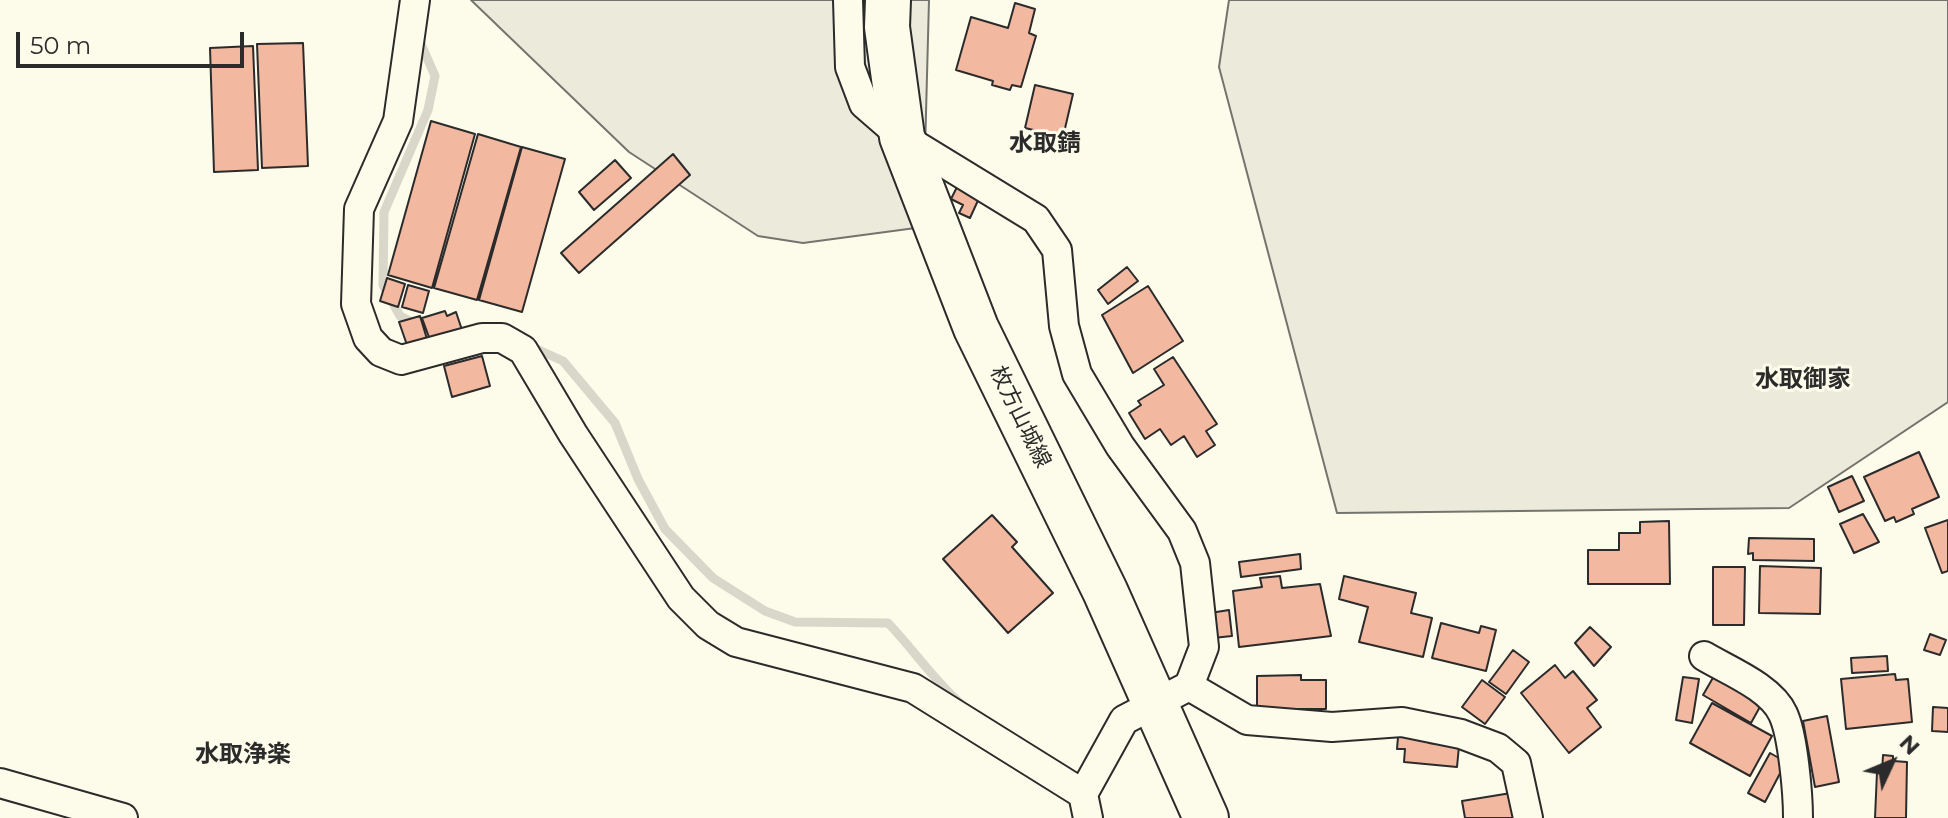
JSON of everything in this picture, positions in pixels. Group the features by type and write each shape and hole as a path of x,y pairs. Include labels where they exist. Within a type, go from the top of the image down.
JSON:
{"main road":[{"name":"枚方山城線","path":"888,0 887,27 902,137 976,328 1105,591 1172,696 1206,818"}],"street":[{"path":"415,0 398,121 359,209 356,304 368,338 381,352 401,360 482,338 502,338 523,350 573,434 681,598 708,625 736,642 913,688 1085,806 1124,720 1172,696 1204,647 1195,563 1182,531 1120,446 1077,374 1064,326 1057,250 1036,219 902,137 864,104 850,67 848,0"},
{"path":"1704,656 1762,692 1783,713 1798,793 1798,818"},
{"path":"1172,696 1247,720 1332,727 1402,722 1461,734 1498,748 1516,763 1528,818"},
{"path":"0,783 123,818"}],"shaded area":[{"path":"471,0 929,0 923,227 803,243 758,236 629,152"},
{"path":"1229,0 1948,0 1948,402 1789,508 1337,513 1219,67"}],"building":[{"path":"1015,3 1035,9 1029,33 1036,36 1021,87 1012,85 1010,90 992,85 993,81 956,70 971,17 1008,28"},
{"path":"303,43 308,166 262,168 257,44"},
{"path":"253,46 258,170 214,172 210,48"},
{"path":"1035,85 1073,94 1063,137 1025,128"},
{"path":"431,121 475,134 432,288 388,275"},
{"path":"478,134 521,147 477,300 434,288"},
{"path":"522,147 565,159 522,312 479,300"},
{"path":"673,154 690,175 579,273 561,253"},
{"path":"615,160 631,178 594,210 579,192"},
{"path":"958,185 980,196 970,218 959,213 963,205 951,199"},
{"path":"1127,267 1138,281 1108,304 1098,290"},
{"path":"387,278 405,284 398,307 380,301"},
{"path":"408,285 429,291 423,313 402,307"},
{"path":"1148,286 1183,341 1133,373 1102,315"},
{"path":"445,311 447,316 456,312 462,330 430,340 422,318"},
{"path":"420,316 427,339 407,345 399,322"},
{"path":"482,356 490,386 452,397 444,366"},
{"path":"1173,357 1217,424 1206,431 1215,445 1197,457 1184,436 1171,445 1160,429 1145,439 1129,413 1141,405 1138,401 1164,385 1154,369"},
{"path":"1919,452 1939,497 1912,509 1914,514 1896,522 1894,517 1885,521 1864,477"},
{"path":"1852,476 1864,501 1839,512 1828,487"},
{"path":"1863,514 1879,542 1854,553 1840,524"},
{"path":"992,515 1017,542 1012,547 1053,593 1008,633 943,559"},
{"path":"1948,520 1948,571 1942,573 1925,528"},
{"path":"1669,521 1670,584 1588,584 1588,550 1619,550 1619,533 1640,533 1640,522"},
{"path":"1749,538 1814,539 1814,561 1753,560 1753,553 1748,554"},
{"path":"1300,554 1301,569 1241,577 1239,562"},
{"path":"1760,566 1821,568 1820,614 1759,613"},
{"path":"1713,567 1745,567 1744,625 1713,625"},
{"path":"1280,576 1282,588 1320,584 1331,636 1239,647 1233,591 1262,587 1260,578"},
{"path":"1344,576 1416,593 1411,613 1432,618 1423,657 1359,642 1368,607 1339,599"},
{"path":"1229,610 1232,636 1213,638 1210,613"},
{"path":"1441,623 1479,633 1481,626 1496,630 1486,671 1432,658"},
{"path":"1590,627 1611,647 1594,666 1575,643"},
{"path":"1930,634 1946,640 1940,655 1924,650"},
{"path":"1513,650 1529,662 1506,694 1489,682"},
{"path":"1887,656 1888,671 1852,673 1851,658"},
{"path":"1555,665 1565,678 1573,671 1597,700 1587,708 1601,727 1569,753 1521,693"},
{"path":"1895,674 1896,680 1908,679 1912,722 1846,729 1841,679"},
{"path":"1301,675 1301,680 1326,680 1326,709 1257,709 1257,676"},
{"path":"1714,676 1761,705 1751,723 1703,695"},
{"path":"1683,677 1699,679 1692,723 1676,720"},
{"path":"1482,680 1505,697 1485,724 1462,707"},
{"path":"1712,703 1772,736 1750,776 1690,743"},
{"path":"1933,707 1948,708 1948,732 1932,731"},
{"path":"1827,716 1839,782 1815,787 1803,721"},
{"path":"1407,734 1429,736 1429,743 1459,746 1457,767 1404,762 1405,749 1397,749 1398,737 1406,737"},
{"path":"1770,753 1786,762 1765,802 1748,793"},
{"path":"1883,755 1893,756 1893,761 1907,762 1906,818 1875,818 1877,772 1882,773"},
{"path":"1511,793 1515,818 1465,818 1462,801"}],"waterway":[{"path":"418,37 435,76 428,110 384,212 383,285 400,316 437,335"},
{"path":"530,346 563,361 615,423 638,479 665,529 713,578 765,611 795,622 888,623 960,703"}],"district":[{"name":"水取錆","path":"1045,144"},
{"name":"水取御家","path":"1803,380"},
{"name":"水取浄楽","path":"243,755"}]}
